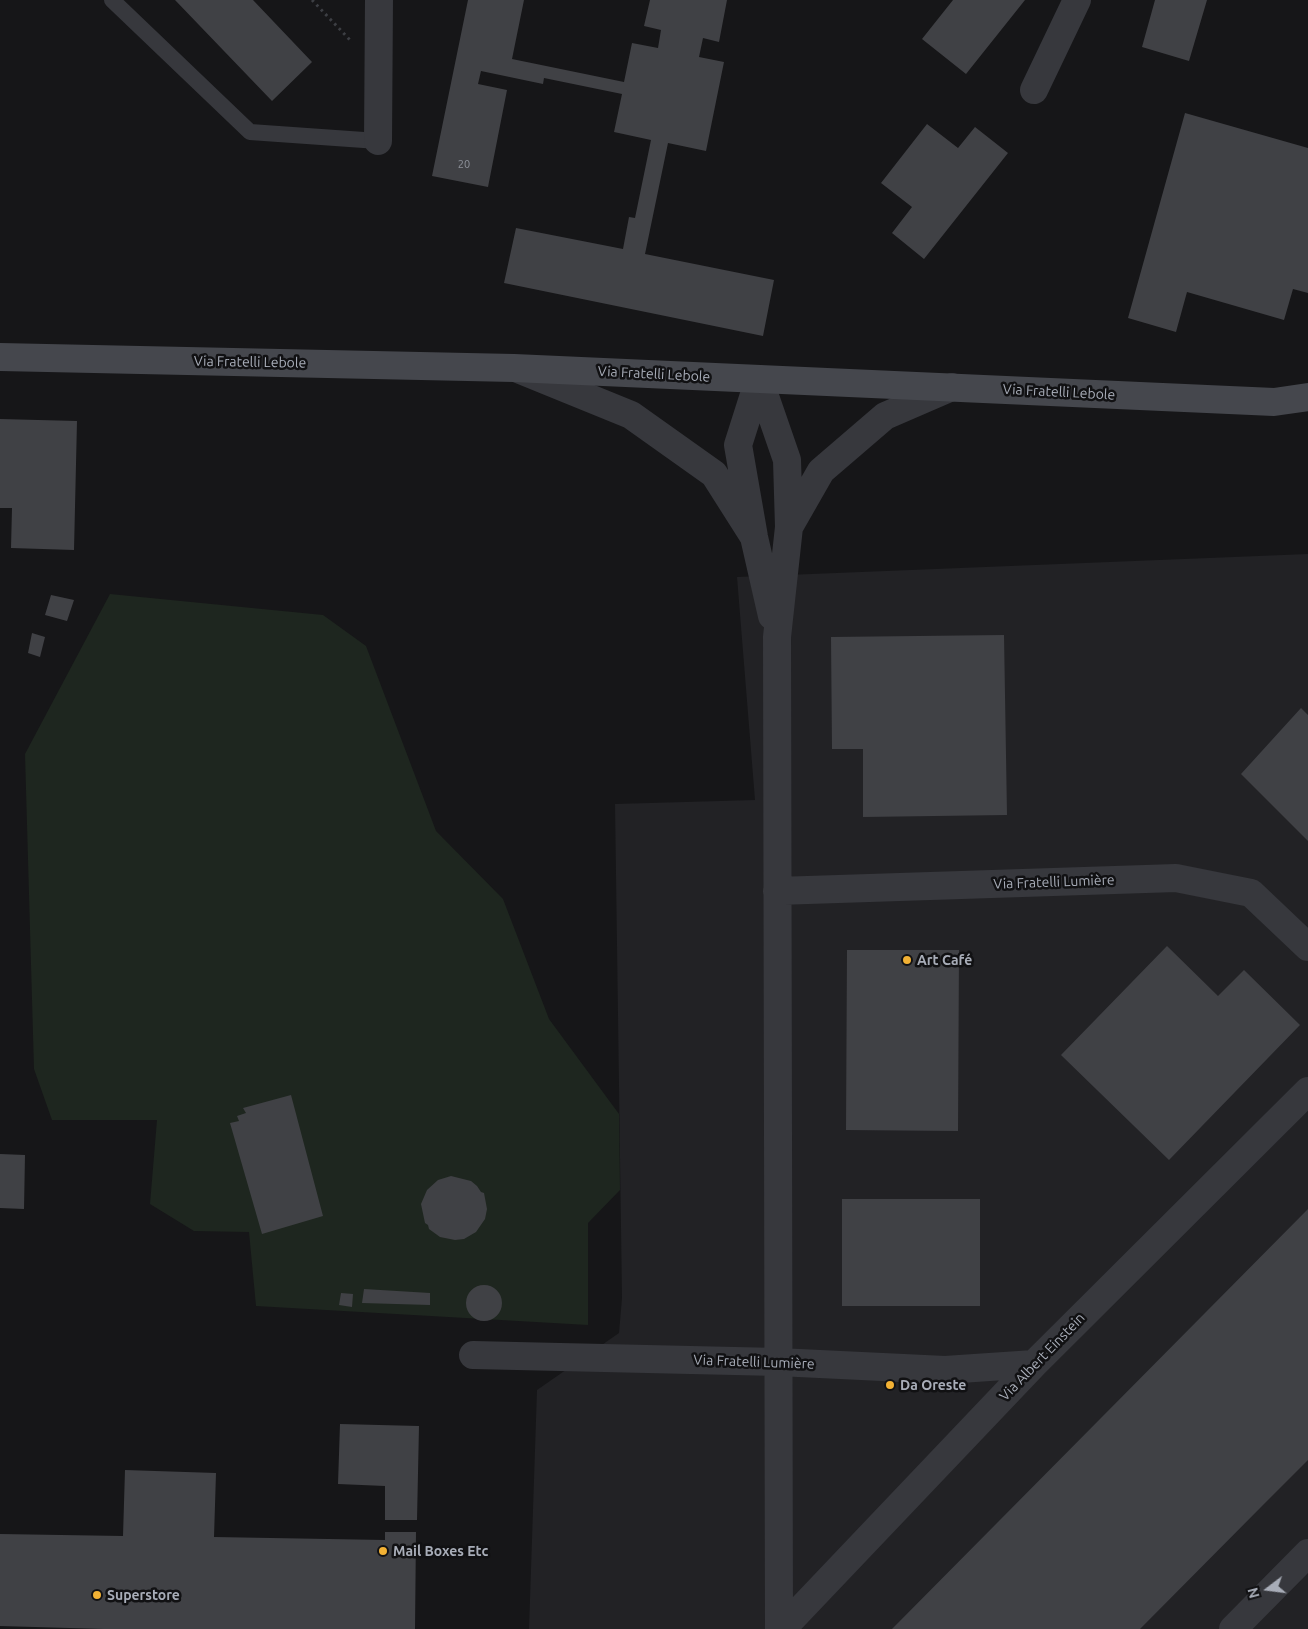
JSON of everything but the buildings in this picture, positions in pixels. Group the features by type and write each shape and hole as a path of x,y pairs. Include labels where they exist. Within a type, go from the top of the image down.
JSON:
{"street":[{"path":"378,141 379,0"},
{"path":"1034,90 1077,0"},
{"name":"Via Fratelli Lebole","path":"0,357 514,368 1274,402 1308,397"},
{"path":"514,368 631,415 714,474 754,537"},
{"path":"759,379 787,460 789,527 777,637 780,1629"},
{"path":"759,379 738,445 754,537 777,637"},
{"path":"789,527 821,471 857,440 886,416 952,387"},
{"name":"Via Fratelli Lumière","path":"777,891 1176,878 1251,893 1308,947"},
{"name":"Via Albert Einstein","path":"780,1629 1034,1364 1308,1092"},
{"name":"Via Fratelli Lumière","path":"473,1355 778,1362 945,1370 1034,1364"},
{"path":"1233,1629 1308,1553"}],"lane":[{"path":"112,0 250,132 378,141"}],"path":[{"path":"312,0 348,38 379,61"}],"shaded area":[{"path":"1308,554 1308,1629 529,1629 537,1390 619,1333 622,1298 615,804 755,800 737,577"},
{"path":"110,594 323,615 366,646 436,831 503,899 549,1019 619,1114 620,1190 588,1223 588,1325 256,1306 249,1232 194,1231 150,1204 157,1120 52,1120 34,1069 25,754"}],"place":[{"name":"Art Café","path":"907,960"},
{"name":"Da Oreste","path":"890,1385"},
{"name":"Mail Boxes Etc","path":"383,1551"},
{"name":"Superstore","path":"97,1595"}]}
